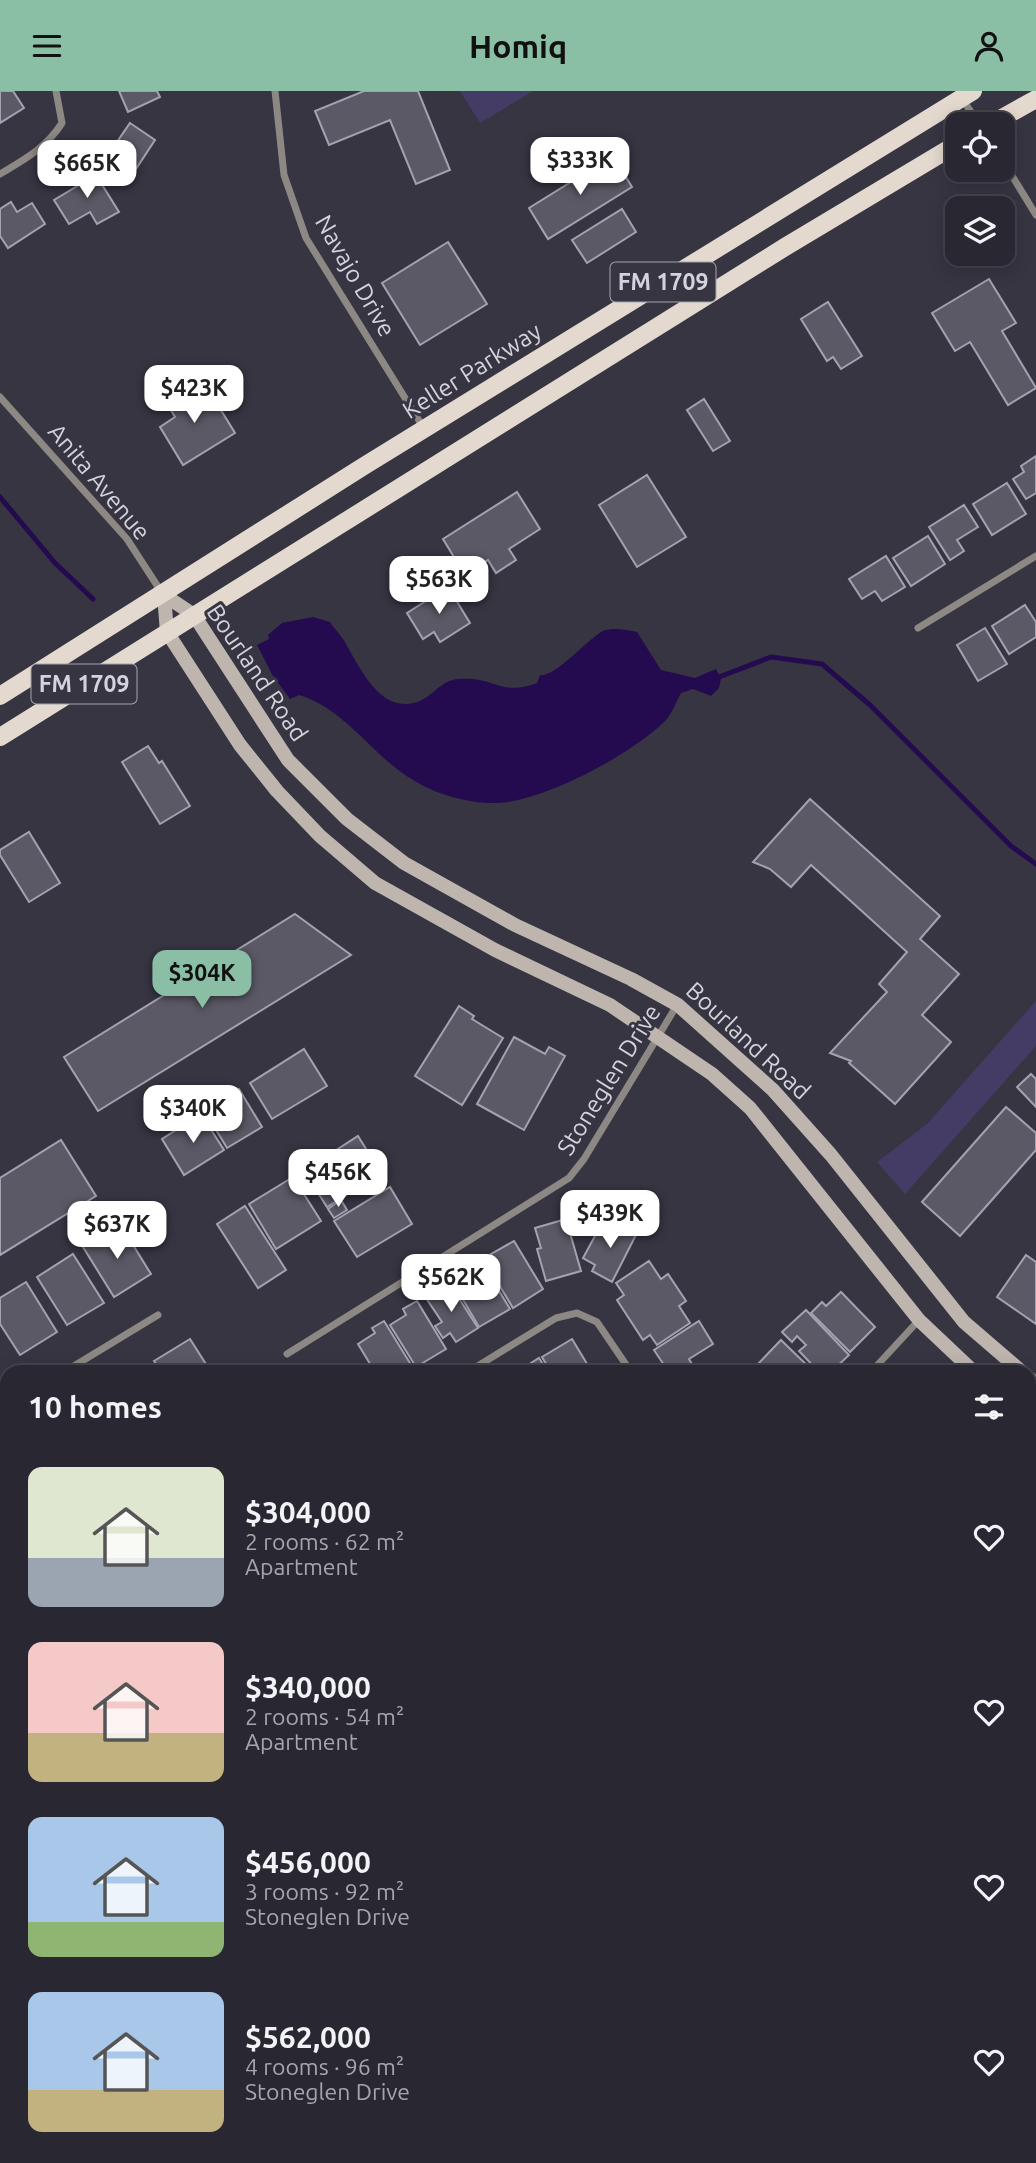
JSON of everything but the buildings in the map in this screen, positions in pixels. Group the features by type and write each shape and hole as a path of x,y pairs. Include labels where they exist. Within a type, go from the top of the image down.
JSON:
{"main road":[{"name":"Keller Parkway","path":"0,696 424,429 966,98"},
{"path":"1013,112 1036,99"},
{"name":"FM 1709","path":"0,737 785,247 945,151"},
{"name":"Bourland Road","path":"164,595 194,615 288,759 346,818 404,863 515,925 631,979 678,1005 773,1090 831,1155 964,1322 1014,1365"},
{"name":"Bourland Road","path":"164,595 167,632 240,745 276,791 320,836 375,883 495,950 610,1005 660,1036 712,1074 750,1108 919,1320 967,1365"}],"street":[{"path":"0,174 40,151 62,123 56,91"},
{"name":"Navajo Drive","path":"275,91 284,175 306,238 424,429"},
{"path":"1015,181 1036,215"},
{"name":"Anita Avenue","path":"0,397 127,540 164,595"},
{"path":"918,628 1036,556"},
{"name":"Stoneglen Drive","path":"287,1354 569,1178 584,1160 678,1005"},
{"path":"479,1365 556,1318 577,1314 592,1319 626,1365"},
{"path":"76,1365 158,1315"},
{"path":"877,1365 919,1320"}],"shaded area":[{"path":"460,91 533,91 480,123"},
{"path":"313,617 330,622 343,638 358,666 383,696 404,704 423,700 452,680 481,680 514,688 537,683 540,675 562,665 596,636 611,629 637,632 661,670 695,678 716,669 721,678 719,688 711,696 693,689 681,693 667,718 650,734 587,773 540,794 518,800 477,802 422,785 398,770 331,711 299,695 290,699 273,676 257,645 269,639 268,635 282,623"},
{"path":"1036,1001 1036,1046 905,1194 877,1162 927,1124"}],"waterway":[{"path":"0,497 55,563 93,599"},
{"path":"714,679 771,657 822,664 870,705 1011,846 1036,864"}]}
